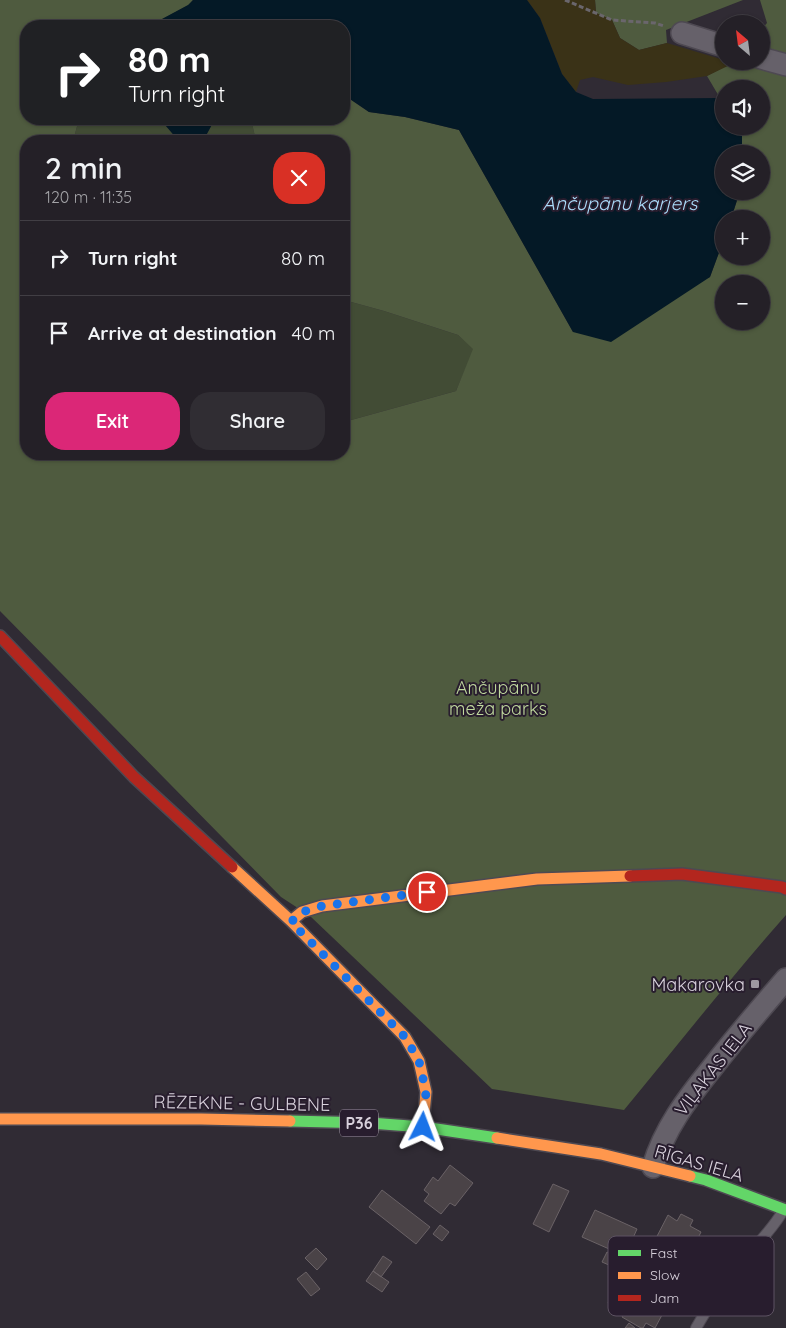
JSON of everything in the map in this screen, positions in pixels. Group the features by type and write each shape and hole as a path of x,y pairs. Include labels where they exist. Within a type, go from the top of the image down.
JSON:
{"street":[{"path":"682,33 715,43"},
{"path":"770,61 786,65"},
{"path":"0,636 134,777 291,922 405,1037 419,1061 426,1092 423,1127"},
{"path":"291,922 302,912 322,906 537,878 682,874 786,889"},
{"name":"VIĻAKAS IELA","path":"653,1167 658,1148 673,1120 688,1098 739,1033 786,979"},
{"name":"RĒZEKNE - GULBENE","path":"0,1118 370,1123 423,1127 601,1154"},
{"name":"RĪGAS IELA","path":"601,1154 706,1180 785,1210"}],"lane":[{"path":"765,1236 785,1210"},
{"path":"696,1328 703,1316"}],"path":[{"path":"565,0 612,20 655,23 682,33"}],"green space":[{"name":"Ančupānu meža parks","path":"0,0 193,0 189,5 160,20 20,20 20,125 77,125 75,135 20,135 20,460 350,460 350,420 456,391 473,349 458,335 350,302 350,135 255,135 252,125 350,125 350,99 369,112 405,117 459,130 573,332 710,277 715,263 715,265 770,265 770,210 734,210 737,200 770,200 770,145 741,145 741,135 770,135 770,80 715,80 715,90 707,76 718,70 770,70 770,15 765,15 760,0 786,0 786,915 724,987 624,1110 492,1089 310,916 281,897 0,611"},
{"path":"595,0 743,0 666,30 667,43 639,50 620,38 612,20 596,13"},
{"path":"77,125 165,125 174,135 75,135"},
{"path":"212,125 252,125 255,135 206,135"},
{"path":"350,302 458,335 474,349 456,391 350,420"}],"sand":[{"path":"527,0 595,0 596,13 612,20 620,38 639,50 667,43 715,57 715,70 719,70 707,76 628,85 593,77 580,80 576,92 562,74 540,18"}],"water":[{"name":"Ančupānu karjers","path":"193,0 527,0 540,18 562,74 576,92 593,99 715,98 715,135 742,135 742,145 715,145 715,200 737,200 734,210 715,210 715,263 710,277 611,342 573,332 459,130 405,117 369,112 350,99 350,20 160,20 188,5"},
{"path":"165,125 212,125 206,135 174,135"}],"building":[{"path":"450,1165 473,1183 455,1206 450,1203 441,1214 424,1201 429,1194 424,1190 433,1177 438,1181"},
{"path":"553,1184 569,1191 549,1232 533,1224"},
{"path":"382,1190 430,1227 416,1244 369,1207"},
{"path":"595,1210 637,1229 634,1236 608,1236 608,1248 582,1237"},
{"path":"681,1214 693,1220 690,1226 701,1232 699,1236 657,1236 668,1215 677,1221"},
{"path":"440,1225 449,1232 442,1241 433,1234"},
{"path":"316,1248 327,1259 317,1270 305,1258"},
{"path":"607,1252 608,1252 608,1265 602,1262"},
{"path":"383,1256 392,1262 381,1277 373,1271"},
{"path":"373,1271 389,1282 382,1292 366,1281"},
{"path":"306,1272 320,1289 311,1296 297,1279"},
{"path":"661,1316 655,1328 646,1323 641,1328 622,1317"},
{"path":"629,1323 635,1328 625,1328"}],"traffic: fast":[{"path":"290,1121 370,1123 423,1127 497,1138"},
{"path":"690,1176 706,1180 786,1210"}],"traffic: slow":[{"path":"232,867 291,921 405,1037 419,1061 426,1092 423,1127"},
{"path":"291,921 302,912 322,906 537,879 630,876"},
{"path":"0,1119 290,1121"},
{"path":"497,1138 601,1154 690,1176"}],"traffic: jam":[{"path":"0,636 134,777 232,867"},
{"path":"630,876 682,874 786,889"}],"place":[{"name":"Makarovka","path":"755,984"}],"route":[{"path":"423,1127 426,1092 419,1061 405,1037 291,922 302,912 322,906 427,892"}]}
